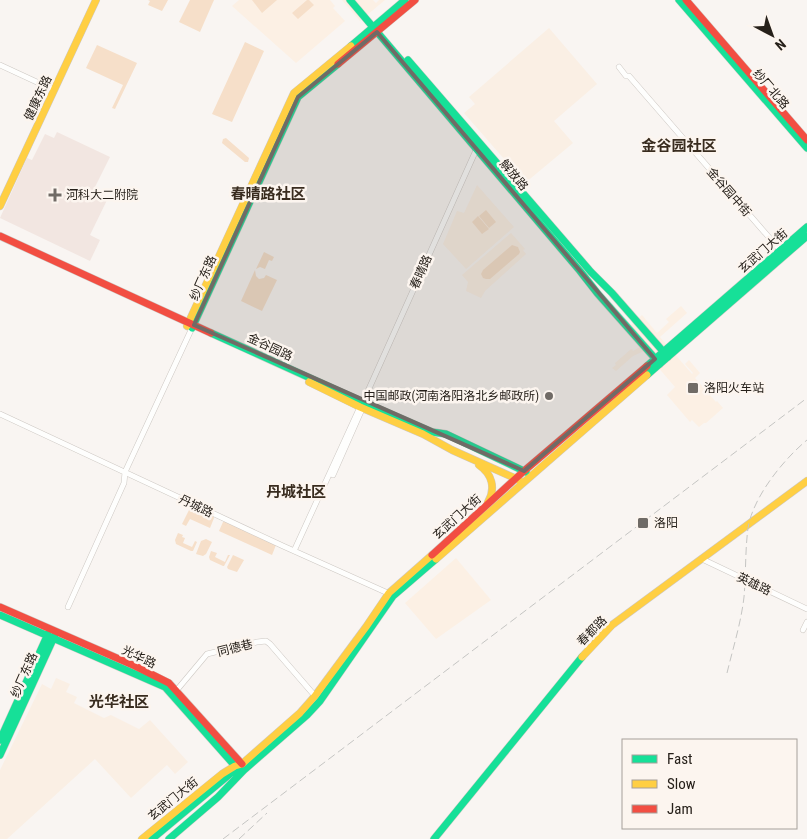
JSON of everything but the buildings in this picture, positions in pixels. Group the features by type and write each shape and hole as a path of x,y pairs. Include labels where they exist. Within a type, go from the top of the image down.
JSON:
{"main road":[{"name":"健康东路","path":"0,206 96,0"},
{"name":"解放路","path":"350,0 377,28 591,272 606,285 666,355"},
{"name":"解放路","path":"356,0 377,28"},
{"name":"纱厂东路","path":"190,325 298,97 377,28 405,0"},
{"name":"纱厂东路","path":"377,28 415,0"},
{"name":"纱厂北路","path":"679,0 807,148"},
{"name":"纱厂北路","path":"686,0 807,140"},
{"name":"解放路","path":"479,146 598,294 658,362"},
{"name":"玄武门大街","path":"666,355 807,227"},
{"name":"玄武门大街","path":"142,839 222,774 240,767 307,715 320,701 391,594 520,480 807,236"},
{"name":"金谷园路","path":"0,237 362,405 464,456 520,480"},
{"name":"金谷园路","path":"362,405 432,432 446,434 527,474"},
{"path":"464,456 484,467 491,476 493,485 492,497 483,509"},
{"name":"玄武门大街","path":"169,839 218,797 240,767 315,696 391,594 483,509 520,480"},
{"name":"春都路","path":"435,839 591,646 612,626 807,483"},
{"name":"光华路","path":"0,607 169,683 240,767"},
{"name":"光华路","path":"0,615 165,687 240,767"},
{"name":"纱厂东路","path":"0,740 54,630"},
{"name":"纱厂东路","path":"0,755 50,638"},
{"path":"161,839 240,767"},
{"path":"152,839 214,790"}],"street":[{"path":"0,66 54,90"},
{"name":"金谷园中街","path":"619,68 780,250"},
{"name":"春晴路","path":"296,552 479,146"},
{"name":"纱厂东路","path":"68,607 124,483 125,472 190,325"},
{"name":"丹城路","path":"0,414 296,552 391,594"},
{"name":"英雄路","path":"703,560 807,608"},
{"path":"803,630 807,622"},
{"name":"同德巷","path":"176,691 207,654 266,641 315,696"}],"highlighted area":[{"path":"377,32 655,359 524,471 194,325 298,97"}],"shaded area":[{"path":"148,0 168,0 162,11 148,5 150,1"},
{"path":"190,0 214,0 200,32 179,22"},
{"path":"239,0 330,0 335,6 333,8 345,21 296,63 232,6"},
{"path":"252,0 277,0 262,13"},
{"path":"307,0 314,5 298,19 292,13"},
{"path":"342,0 373,0 376,3 379,0 385,0 360,21"},
{"path":"549,28 597,84 554,121 573,143 525,183 464,113 475,104 469,97"},
{"path":"245,42 264,51 232,122 212,114"},
{"path":"97,45 137,63 115,109 112,108 123,85 86,68"},
{"name":"河科大二附院","path":"57,132 110,157 93,191 108,198 90,235 100,240 90,261 0,218 27,158 32,160 45,134 54,138"},
{"path":"226,138 249,158 248,162 245,162 222,143 223,139"},
{"path":"477,185 514,227 466,269 443,244 457,211 464,213"},
{"path":"486,210 496,222 489,228 479,216"},
{"path":"478,216 489,229 482,234 472,222"},
{"path":"511,233 525,249 523,250 526,254 485,291 481,298 466,291 468,282 462,275"},
{"path":"512,245 518,247 519,254 490,279 483,278 481,274 483,270"},
{"path":"264,252 274,257 272,261 269,260 265,269 260,267 256,269"},
{"path":"255,270 256,276 259,279 264,278 266,275 277,280 262,311 241,301"},
{"path":"681,306 687,313 660,337 692,374 685,364 689,360 700,373 695,378 723,408 699,427 692,420 690,422 667,395 675,387 644,351 633,356 616,371 612,368 630,350 632,349 633,351 646,342 630,326 642,315 657,333 669,322 666,319"},
{"path":"191,506 214,517 210,528 190,519 186,526 182,524"},
{"path":"225,521 276,545 272,555 219,531"},
{"path":"178,533 185,538 183,543 192,547 195,541 197,542 193,551 176,544 175,540"},
{"path":"206,539 212,542 206,554 203,556 196,554 201,541"},
{"path":"211,551 217,553 215,557 225,562 228,555 230,555 224,566 210,560"},
{"path":"233,555 244,560 237,572 227,567"},
{"path":"456,558 491,600 436,639 405,603"},
{"path":"56,678 70,684 66,692 77,697 74,703 104,718 111,715 139,729 150,720 188,762 175,774 167,765 131,798 95,759 7,839 0,839 0,770 42,684 51,689"}],"railway":[{"path":"223,839 807,398"},
{"path":"727,673 743,607 747,537 751,516 770,480 788,458 807,440"},
{"path":"239,839 267,813"}],"traffic: fast":[{"path":"350,0 598,294 660,364"},
{"path":"351,46 405,0"},
{"path":"679,0 807,148"},
{"path":"408,60 591,272 668,357"},
{"path":"192,328 298,97 338,64"},
{"path":"647,366 807,227"},
{"path":"647,375 807,236"},
{"path":"211,333 432,432 446,434 526,472"},
{"path":"169,839 218,797 244,770 307,715 320,701 393,596 436,559"},
{"path":"0,615 165,687 235,766"},
{"path":"0,740 48,634"},
{"path":"0,755 55,635"},
{"path":"434,839 582,657"},
{"path":"152,839 242,764"}],"traffic: slow":[{"path":"0,206 96,0"},
{"path":"187,326 294,93 351,46"},
{"path":"436,559 647,375"},
{"path":"309,382 519,480"},
{"path":"479,465 490,477 492,492 488,502"},
{"path":"582,657 612,625 807,481"},
{"path":"142,839 222,774 242,764 300,713 315,696 389,593 432,555"}],"traffic: jam":[{"path":"338,64 415,0"},
{"path":"686,0 807,140"},
{"path":"0,236 211,333"},
{"path":"432,555 524,471 647,366"},
{"path":"0,607 135,666 169,683 242,764"}],"place":[{"name":"河科大二附院","path":"55,195"},
{"name":"洛阳火车站","path":"693,388"},
{"name":"中国邮政(河南洛阳洛北乡邮政所)","path":"549,396"},
{"name":"洛阳","path":"643,523"}],"district":[{"name":"金谷园社区","path":"679,146"},
{"name":"春晴路社区","path":"268,194"},
{"name":"丹城社区","path":"296,492"},
{"name":"光华社区","path":"119,702"}]}
